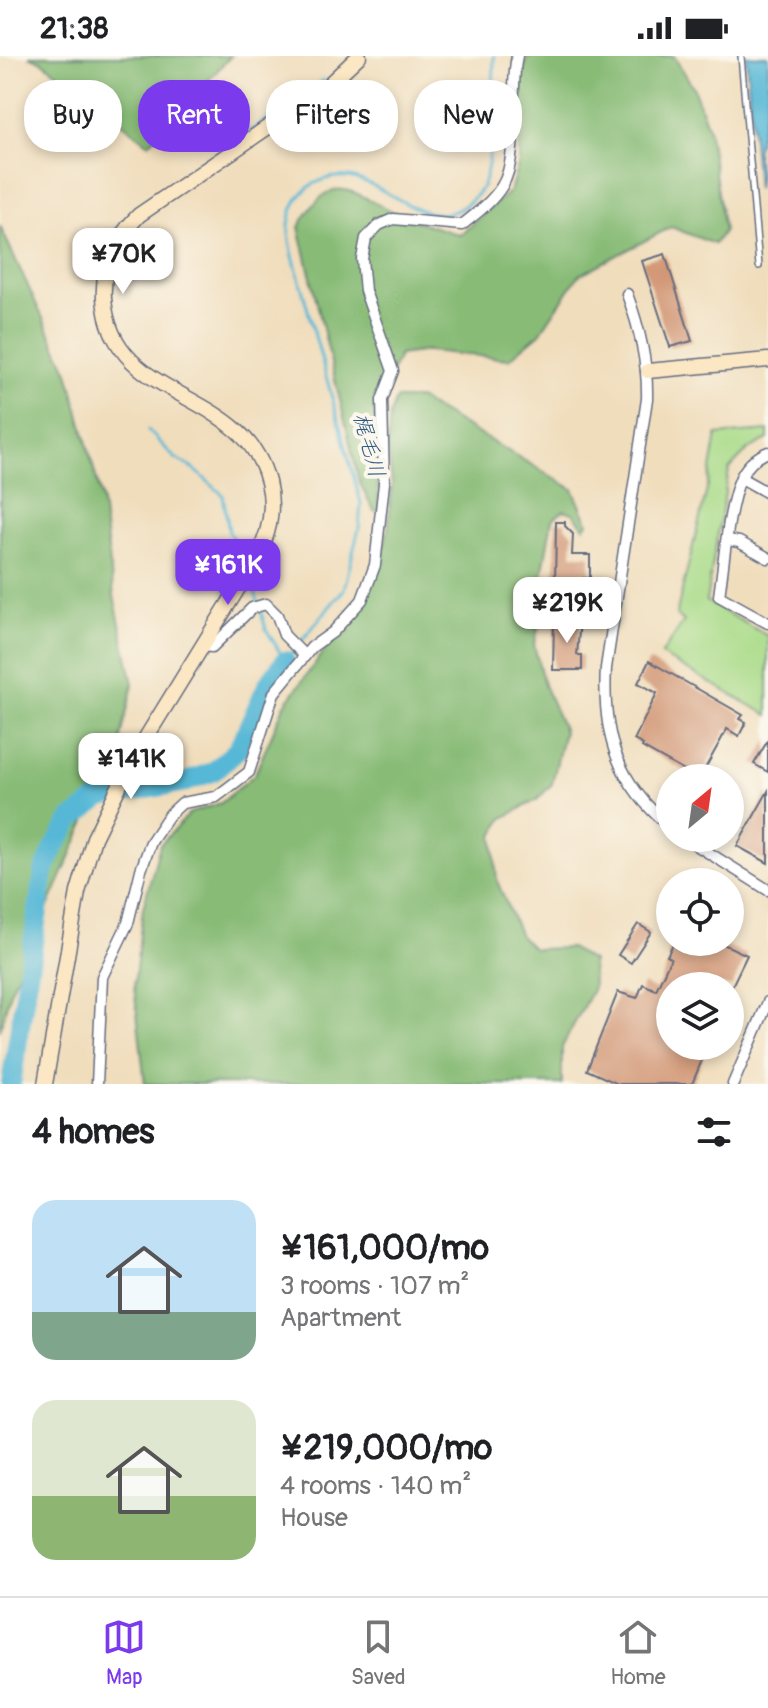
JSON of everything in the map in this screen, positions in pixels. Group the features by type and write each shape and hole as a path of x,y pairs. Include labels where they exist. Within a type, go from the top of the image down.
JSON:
{"street":[{"path":"45,1084 78,892 105,812 125,773 256,559 266,537 271,514 270,490 259,456 245,436 227,420 148,377 130,360 116,340 107,316 104,292 107,268 116,244 139,215 324,89 359,56"},
{"path":"97,1084 102,977 128,923 151,842 169,815 182,803 216,797 249,772 274,693 299,650 333,632 362,600 375,565 384,483 382,400 393,371 365,291 362,259 366,238 379,225 393,219 462,225 491,202 504,183 511,154 513,77 517,56"},
{"path":"627,294 648,371 645,426 606,668 605,708 611,742 623,771 656,814"},
{"path":"648,371 768,360"},
{"path":"768,452 753,460 741,478 719,596 768,623"},
{"path":"741,478 768,493"},
{"path":"728,540 739,542 768,558"},
{"path":"203,646 216,645 262,605 276,613 283,632 299,650"},
{"path":"707,852 768,890"},
{"path":"733,1084 765,1016 768,1002"}],"lane":[{"path":"741,56 759,266"}],"green space":[{"path":"29,56 231,56 209,80 138,80 138,135 122,123 122,80 66,80 43,62"},
{"path":"528,56 674,56 693,87 708,128 724,231 714,244 671,227 579,275 540,333 509,359 428,351 399,355 377,406 379,511 374,511 359,481 299,227 322,196 333,190 344,190 407,218 460,235 510,191 519,152 522,152 521,79"},
{"path":"0,226 68,372 101,496 114,596 133,684 119,747 10,992 0,1031"},
{"path":"396,399 419,399 573,489 588,523 584,527 573,513 564,510 552,520 541,581 543,608 534,645 544,685 564,731 552,784 537,800 503,818 493,836 497,881 520,936 534,949 570,948 592,961 593,988 562,1047 562,1084 145,1084 134,986 143,908 160,845 190,813 221,803 255,774 284,706 333,639 361,607 380,568 388,529 392,485 388,445 390,415"},
{"path":"768,431 768,439 747,452 729,470 706,601 768,636 768,715 661,655 684,621 676,615 709,481 717,435"}],"water":[{"path":"746,56 768,56 768,98 756,152 759,173 757,189"}],"building":[{"path":"665,254 692,341 670,347 642,261"},
{"path":"556,522 565,522 573,534 572,555 590,555 590,578 583,578 583,587 555,586"},
{"path":"554,619 580,620 577,655 582,655 582,670 553,670"},
{"path":"649,661 743,715 740,719 746,722 739,736 727,729 708,764 672,764 634,740 657,693 638,683"},
{"path":"768,740 768,772 754,764"},
{"path":"768,791 768,863 744,850 744,834"},
{"path":"638,924 651,932 631,963 618,955"},
{"path":"747,955 739,972 664,972 671,958 667,956"},
{"path":"643,984 656,990 656,1060 702,1060 692,1084 618,1084 587,1070 618,992 637,998"}],"waterway":[{"name":"梶毛川","path":"299,644 344,589 359,528 361,503 293,256 289,233 291,214 308,188 336,177 364,181 431,213 448,213 464,206 485,180 492,126 494,56"},
{"path":"105,250 116,230 134,210 266,120"},
{"path":"148,430 175,458 194,469 223,495 229,532 246,563"},
{"path":"251,578 266,629 285,661 294,650"},
{"name":"梶毛川","path":"11,1084 44,872 71,820 101,797 186,782 214,771 238,749 268,684 285,661"}]}
